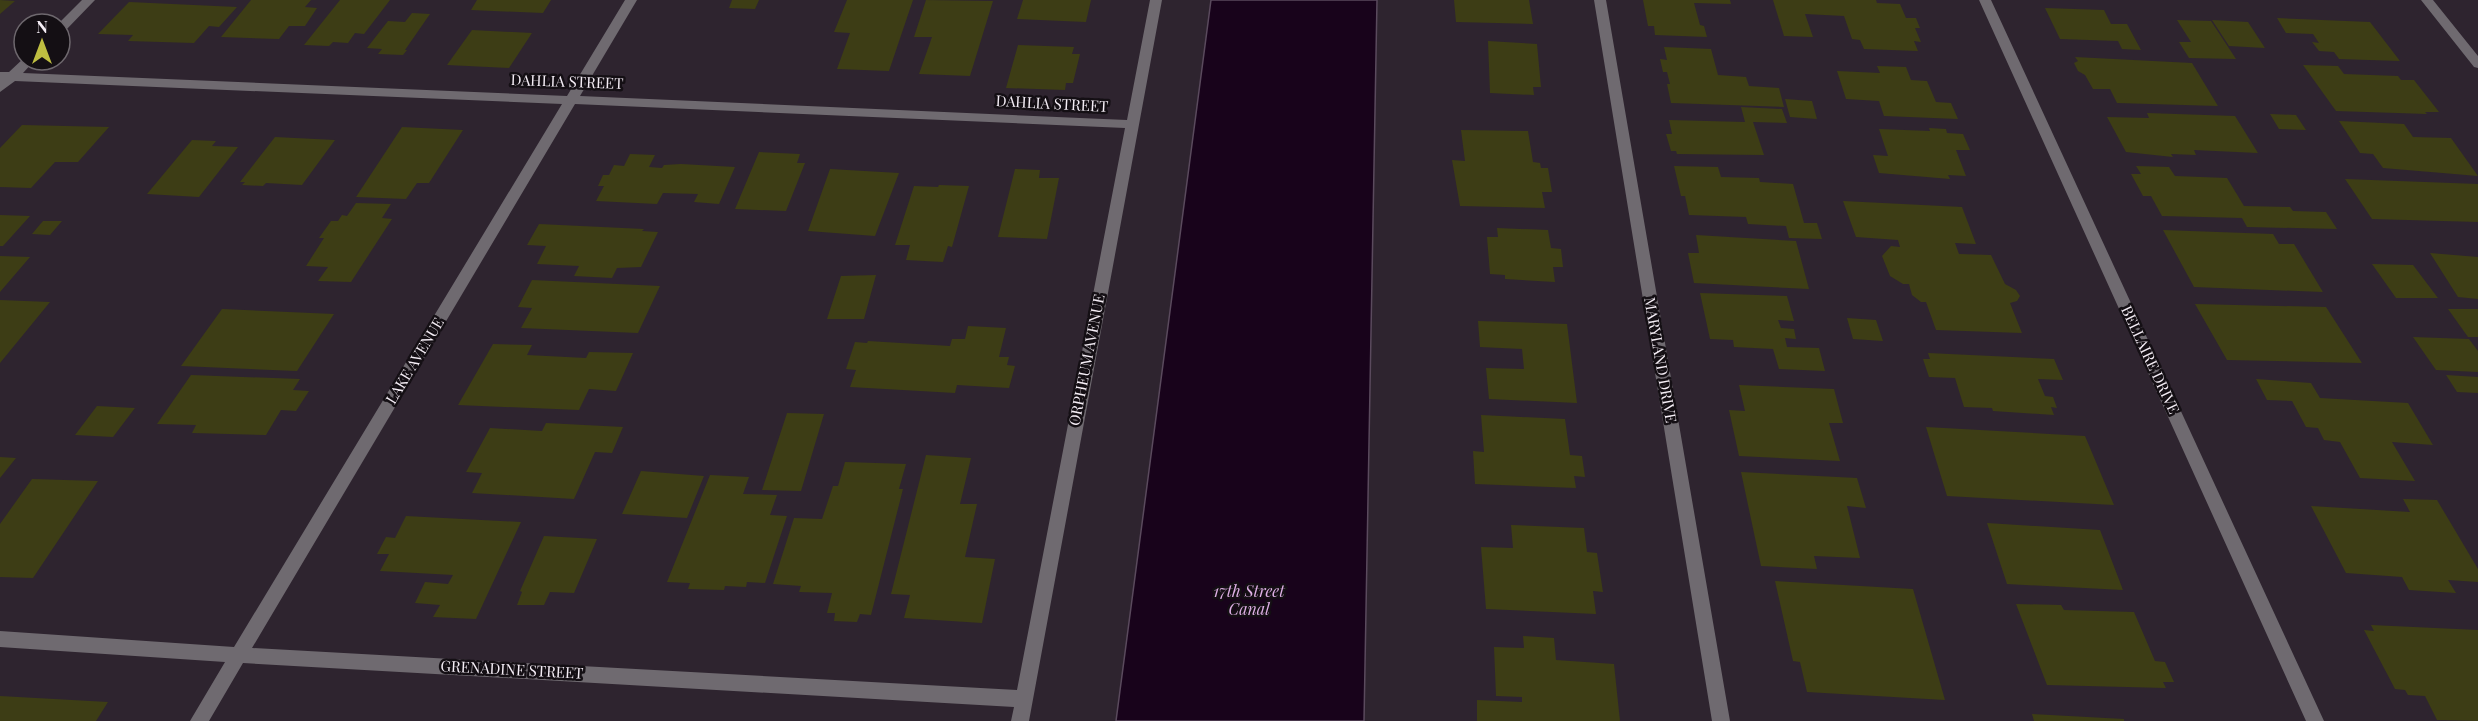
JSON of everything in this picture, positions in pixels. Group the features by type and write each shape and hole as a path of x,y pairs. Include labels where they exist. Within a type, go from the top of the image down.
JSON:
{"street":[{"path":"72,17 89,0"},
{"name":"LAKE AVENUE","path":"199,721 631,0"},
{"name":"ORPHEUM AVENUE","path":"1020,721 1156,0"},
{"name":"MARYLAND DRIVE","path":"1600,0 1721,721"},
{"name":"BELLAIRE DRIVE","path":"1984,0 2315,721"},
{"path":"2427,0 2478,64"},
{"path":"0,88 6,76"},
{"name":"DAHLIA STREET","path":"6,76 1132,124"},
{"name":"GRENADINE STREET","path":"0,639 238,655 1024,699"}],"water":[{"name":"17th Street Canal","path":"1211,0 1377,0 1364,721 1116,721"}],"building":[{"path":"0,0 15,1 0,14"},
{"path":"251,0 311,0 305,7 317,8 305,26 289,26 279,39 221,37"},
{"path":"340,0 390,0 364,34 355,33 348,43 333,42 329,46 304,45"},
{"path":"477,0 551,0 543,13 471,10"},
{"path":"732,0 759,0 755,9 729,8"},
{"path":"847,0 913,0 889,71 837,69 850,33 834,32"},
{"path":"926,0 993,1 970,76 919,74 932,37 914,37"},
{"path":"1023,0 1091,0 1086,22 1017,19"},
{"path":"1454,0 1529,0 1533,24 1456,22"},
{"path":"1643,0 1730,0 1731,4 1694,3 1700,25 1704,26 1707,37 1655,35 1654,26 1648,26"},
{"path":"1773,0 1876,0 1877,3 1900,4 1906,18 1916,18 1920,28 1915,28 1921,42 1914,41 1918,51 1864,49 1860,40 1852,39 1844,16 1805,14 1813,37 1784,36"},
{"path":"129,2 237,7 219,27 209,26 194,43 128,41 133,35 98,34"},
{"path":"2045,8 2104,10 2111,24 2127,24 2141,50 2122,49 2118,41 2060,39"},
{"path":"412,13 430,14 403,55 378,54 382,49 367,48 388,21 405,22"},
{"path":"2277,18 2370,22 2400,61 2339,59 2334,52 2319,51 2312,42 2319,43 2313,34 2286,33"},
{"path":"2177,20 2211,21 2236,59 2189,58 2179,42 2191,42"},
{"path":"2212,20 2248,22 2265,48 2229,46"},
{"path":"472,30 532,33 509,68 447,65"},
{"path":"1488,41 1537,44 1541,87 1533,87 1534,95 1490,93"},
{"path":"1018,45 1074,47 1072,54 1080,54 1073,83 1066,83 1065,90 1006,88"},
{"path":"1664,47 1711,49 1718,75 1746,77 1749,86 1779,88 1784,107 1671,103 1667,72 1663,72 1660,59 1667,60"},
{"path":"2075,57 2192,63 2218,106 2117,103 2110,89 2093,89 2085,75 2078,71 2074,63 2078,61"},
{"path":"2303,65 2338,66 2344,74 2398,76 2401,80 2414,80 2439,112 2425,112 2427,114 2336,111"},
{"path":"1877,66 1906,67 1911,80 1927,81 1936,102 1951,103 1958,119 1884,116 1879,101 1846,99 1837,71 1880,73"},
{"path":"1785,99 1812,101 1817,119 1790,117"},
{"path":"1741,107 1782,109 1787,123 1753,122 1764,155 1677,154 1676,151 1671,151 1666,134 1672,134 1669,120 1745,122"},
{"path":"2147,113 2235,116 2258,153 2194,150 2196,155 2171,154 2173,157 2126,152 2107,117 2149,118"},
{"path":"2270,114 2296,115 2306,130 2279,129"},
{"path":"2339,121 2404,124 2413,137 2451,138 2478,176 2383,168 2373,154 2360,153"},
{"path":"22,125 109,127 78,162 55,162 31,188 0,187 0,148"},
{"path":"402,127 463,130 429,183 417,183 406,199 356,197"},
{"path":"1929,128 1946,129 1947,133 1963,134 1970,150 1956,150 1966,176 1948,175 1950,179 1879,173 1873,155 1888,156 1879,129 1930,131"},
{"path":"1461,130 1528,131 1533,162 1540,163 1541,168 1548,168 1552,192 1542,192 1545,208 1460,206 1452,160 1465,161"},
{"path":"275,137 335,140 302,185 266,183 263,186 242,185 245,182 240,182"},
{"path":"192,140 216,141 212,146 238,147 199,197 147,194"},
{"path":"759,152 800,154 797,163 805,163 786,211 735,209"},
{"path":"630,154 655,155 649,167 662,168 664,165 681,164 735,167 719,204 694,202 698,194 663,193 657,204 596,201 604,186 598,186 603,175 609,175 614,165 624,166"},
{"path":"1674,166 1718,167 1721,177 1759,178 1760,182 1793,184 1804,223 1817,223 1822,239 1789,238 1786,226 1748,224 1746,217 1689,215 1685,196 1681,196"},
{"path":"2136,166 2169,167 2175,176 2227,178 2244,206 2290,207 2293,211 2326,212 2337,229 2247,227 2242,218 2162,216 2151,196 2143,196 2131,174 2141,174"},
{"path":"830,169 899,173 875,236 808,231"},
{"path":"1015,169 1040,170 1039,178 1059,178 1047,239 998,237"},
{"path":"2345,179 2478,184 2478,222 2372,219"},
{"path":"939,185 969,186 952,247 948,246 943,262 906,260 910,245 895,245 914,186 938,187"},
{"path":"1843,201 1962,207 1976,244 1955,243 1959,254 1991,255 2005,284 2016,290 2020,296 2017,301 2010,303 2022,333 1936,330 1926,302 1921,302 1912,295 1909,284 1903,284 1890,276 1882,256 1891,246 1900,247 1898,240 1856,237"},
{"path":"356,203 391,204 382,218 392,219 351,282 318,281 328,267 306,266 324,238 319,238 331,221 338,221 342,215 347,216"},
{"path":"0,215 30,216 3,246 0,246"},
{"path":"43,221 62,221 50,235 32,234"},
{"path":"539,224 644,229 642,231 658,232 641,267 617,268 612,278 574,276 579,266 537,264 546,246 527,245"},
{"path":"1497,228 1548,230 1551,248 1561,249 1563,267 1553,267 1555,282 1505,279 1505,275 1490,274 1487,237 1498,237"},
{"path":"2163,230 2273,234 2279,244 2294,244 2323,292 2194,287"},
{"path":"1696,235 1796,241 1809,289 1694,283 1688,253 1699,253"},
{"path":"2430,253 2478,257 2478,299 2458,297"},
{"path":"0,256 30,257 0,292"},
{"path":"2372,264 2413,265 2438,298 2396,298"},
{"path":"876,275 864,319 827,319 841,276"},
{"path":"532,280 660,286 638,333 521,328 532,308 518,307"},
{"path":"1700,293 1787,296 1794,321 1778,320 1781,328 1794,329 1796,339 1785,338 1787,347 1819,348 1825,371 1779,369 1773,349 1734,347 1733,340 1710,339"},
{"path":"0,300 50,302 0,363"},
{"path":"2195,304 2326,307 2362,363 2227,360"},
{"path":"222,309 334,314 297,371 181,366"},
{"path":"2448,309 2478,309 2478,337 2468,337"},
{"path":"1847,318 1876,320 1883,341 1853,339"},
{"path":"1478,321 1567,324 1577,403 1489,399 1486,368 1524,369 1522,349 1480,347"},
{"path":"968,326 1006,328 999,357 1009,357 1007,365 1015,366 1009,388 957,385 955,393 850,387 856,370 846,369 855,342 950,346 952,339 965,339"},
{"path":"2413,337 2469,339 2478,351 2478,372 2436,370"},
{"path":"493,344 532,345 527,355 586,358 589,352 633,353 616,391 589,389 579,410 458,405"},
{"path":"1928,353 2054,359 2063,380 2038,379 2045,396 2053,397 2057,408 2051,407 2054,415 1964,407 1955,378 1929,377 1923,359 1930,359"},
{"path":"191,375 300,379 293,390 309,391 296,411 281,410 266,435 192,433 196,425 157,424"},
{"path":"2446,375 2478,377 2478,393 2457,392"},
{"path":"2256,379 2311,383 2320,398 2408,403 2433,445 2392,442 2415,481 2360,478 2340,442 2324,440 2318,428 2306,427 2292,401 2267,400"},
{"path":"1739,385 1834,389 1843,423 1829,423 1840,461 1739,456 1729,410 1745,411"},
{"path":"97,406 135,408 113,437 75,435"},
{"path":"787,413 824,414 801,491 762,490"},
{"path":"1481,415 1565,419 1570,455 1582,456 1585,477 1574,476 1576,488 1475,484 1473,451 1484,452"},
{"path":"546,423 623,427 612,453 595,452 574,499 472,493 482,473 466,472 490,428 542,431"},
{"path":"1926,427 2085,436 2114,505 1947,496"},
{"path":"926,455 971,458 960,504 977,504 965,557 995,559 982,623 904,618 910,595 891,594"},
{"path":"0,457 16,458 0,478"},
{"path":"845,462 906,464 899,489 903,489 871,615 860,614 857,622 834,621 835,613 827,613 832,593 799,592 801,586 773,584 794,518 822,519 833,486 838,486"},
{"path":"641,471 704,476 687,518 622,514"},
{"path":"1741,472 1857,478 1866,508 1847,506 1860,558 1814,556 1817,569 1761,566"},
{"path":"710,475 749,477 743,494 777,495 770,515 787,516 765,583 747,582 746,587 725,586 724,590 688,589 690,583 667,582"},
{"path":"32,479 98,481 33,578 0,577 0,524"},
{"path":"2403,499 2437,500 2478,569 2478,582 2448,580 2456,593 2409,590 2402,577 2346,573 2311,506 2410,512"},
{"path":"406,516 521,522 476,619 433,617 440,605 415,603 425,582 448,584 453,575 380,571 389,554 377,554 386,537 395,538"},
{"path":"1987,523 2100,530 2123,590 2007,584"},
{"path":"1511,525 1584,528 1587,552 1597,553 1603,592 1593,591 1596,614 1486,609 1481,547 1513,548"},
{"path":"544,536 597,539 574,593 550,592 544,605 517,605 522,592 520,591"},
{"path":"1775,581 1913,589 1945,700 1807,692 1800,662 1793,661"},
{"path":"2016,604 2061,605 2064,610 2134,612 2155,661 2165,662 2174,682 2163,682 2166,688 2047,685"},
{"path":"2371,625 2478,630 2478,721 2437,720 2425,696 2408,695 2405,690 2395,689 2364,630 2374,631"},
{"path":"1523,636 1554,638 1556,660 1614,664 1620,721 1477,721 1477,700 1522,702 1522,697 1496,696 1494,647 1524,648"},
{"path":"0,696 108,702 96,721 0,721"},
{"path":"2032,714 2124,719 2124,721 2034,721"}]}
